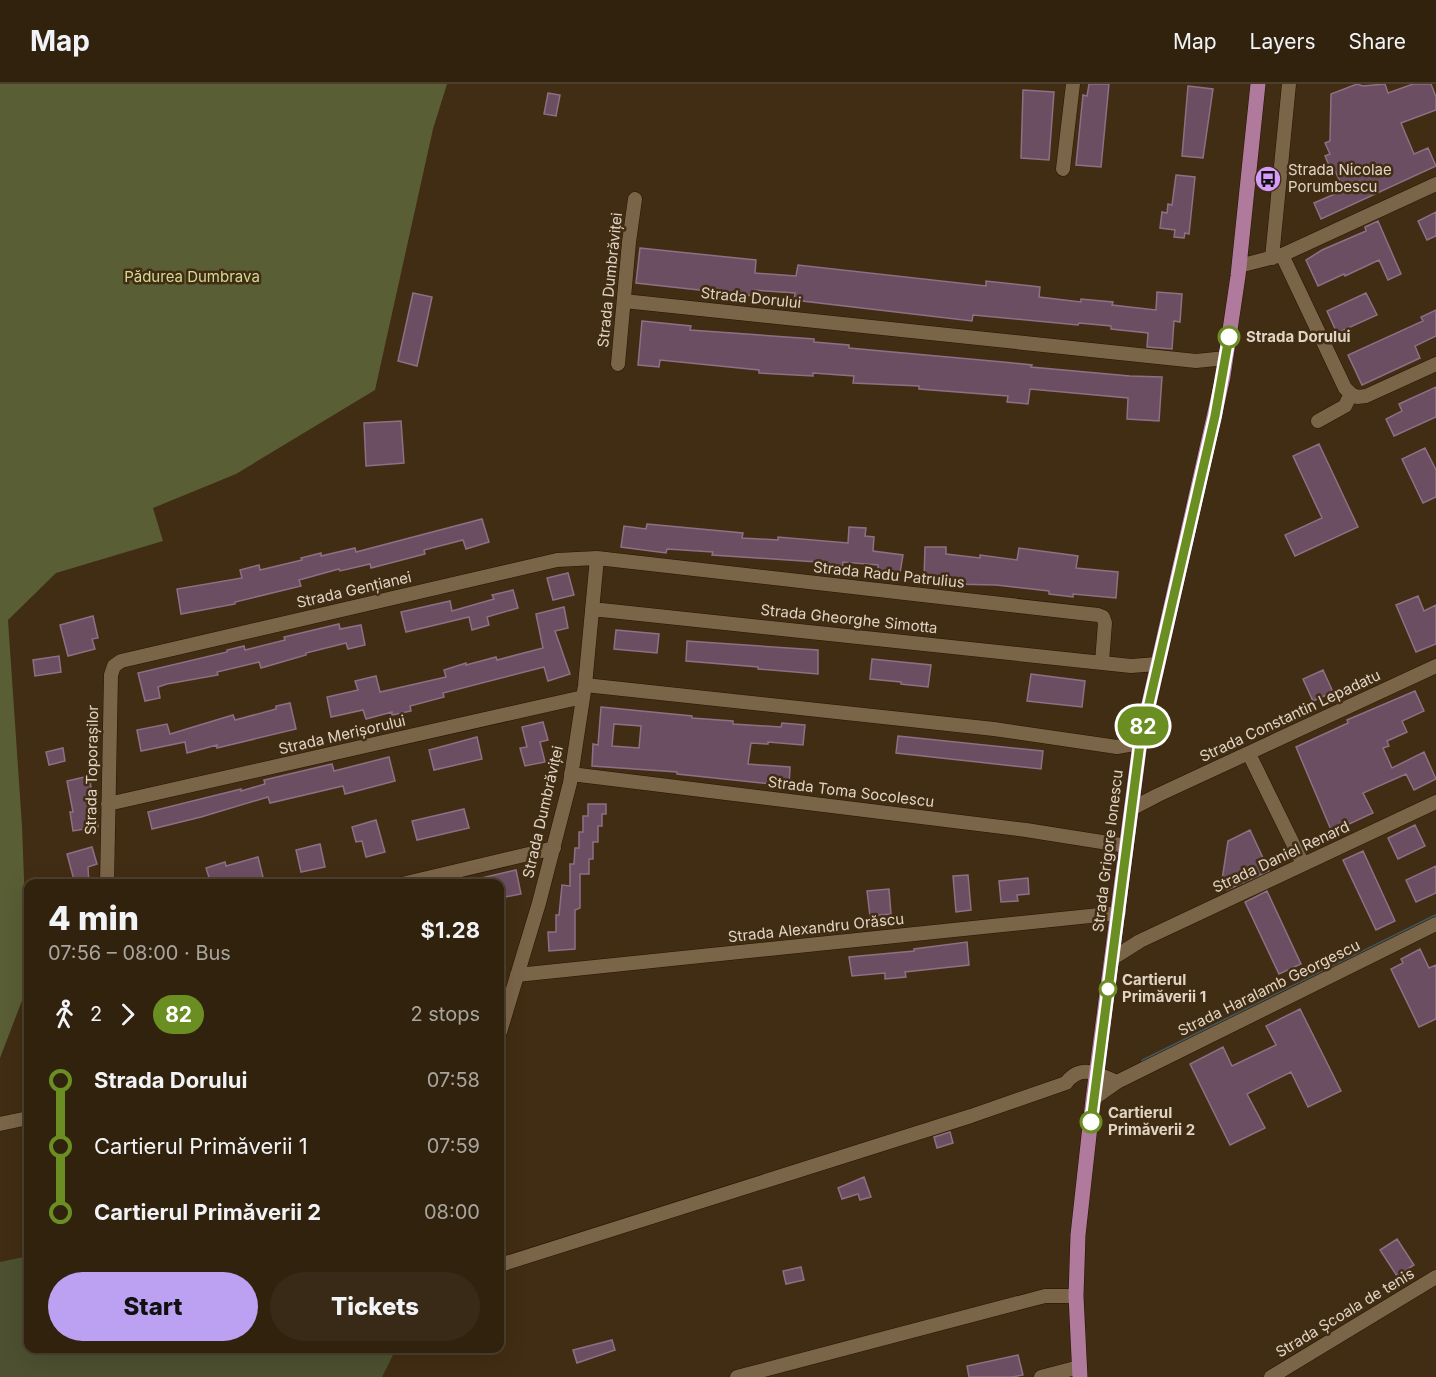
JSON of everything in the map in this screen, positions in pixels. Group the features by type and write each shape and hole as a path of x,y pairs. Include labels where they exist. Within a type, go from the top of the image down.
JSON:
{"main road":[{"name":"Strada Grigore Ionescu","path":"1079,1372 1076,1296 1078,1235 1096,1074 1116,937 1137,759 1223,377 1239,266 1258,84"}],"street":[{"path":"1063,169 1073,84"},
{"path":"1289,84 1274,257 1345,388 1351,394 1357,397 1366,396 1436,364"},
{"path":"1239,266 1274,257 1436,184"},
{"name":"Strada Dumbrăviței","path":"618,364 635,199"},
{"path":"1241,248 1274,257"},
{"name":"Strada Dorului","path":"624,301 1196,361 1226,358"},
{"name":"Strada Dorului","path":"1196,361 1223,377"},
{"path":"1318,421 1345,406 1351,394"},
{"name":"Strada Dumbrăviței","path":"504,1019 554,848 572,774 584,691 597,558"},
{"name":"Strada Gențianei","path":"121,661 557,560 597,558"},
{"name":"Strada Radu Patrulius","path":"597,558 1098,615 1105,623 1102,662"},
{"name":"Strada Gheorghe Simotta","path":"592,609 1102,662"},
{"name":"Strada Toporașilor","path":"107,879 111,675 114,666 121,661"},
{"path":"1102,662 1131,666 1157,664"},
{"path":"1131,666 1153,681"},
{"name":"Strada Constantin Lepadatu","path":"1131,809 1436,666"},
{"name":"Strada Merișorului","path":"108,804 584,691 994,729 1117,747"},
{"path":"1117,747 1140,743"},
{"path":"1117,747 1137,759"},
{"path":"1249,754 1303,864"},
{"name":"Strada Toma Socolescu","path":"572,774 1026,830 1127,846"},
{"path":"1134,785 1158,795"},
{"name":"Strada Daniel Renard","path":"1113,958 1140,941 1436,802"},
{"path":"423,879 554,848"},
{"name":"Strada Alexandru Orăscu","path":"517,975 1119,913"},
{"name":"Strada Haralamb Georgescu","path":"1093,1099 1117,1082 1436,924"},
{"path":"1116,937 1140,941"},
{"path":"504,1264 981,1112 1066,1083 1073,1074 1084,1071 1117,1082"},
{"path":"0,1124 24,1119"},
{"name":"Strada Școala de tenis","path":"1271,1377 1436,1277"},
{"path":"737,1377 1045,1296 1076,1296"},
{"path":"1041,1377 1079,1372"}],"green space":[{"name":"Pădurea Dumbrava","path":"0,84 447,84 433,129 375,390 236,474 153,508 163,541 56,573 8,620 22,826 24,995 0,1058"},
{"path":"24,1257 24,1353 394,1353 382,1377 0,1377 0,1262"}],"building":[{"path":"1089,84 1109,84 1101,167 1076,165 1083,95 1087,96"},
{"path":"1357,84 1363,86 1385,84 1388,93 1413,84 1431,84 1436,97 1436,110 1401,123 1414,154 1428,148 1436,166 1321,219 1314,203 1344,190 1325,156 1330,154 1325,143 1330,141 1331,94"},
{"path":"1188,86 1213,89 1203,158 1182,156"},
{"path":"1023,90 1054,92 1049,160 1021,158"},
{"path":"548,93 560,95 556,116 544,114"},
{"path":"1176,175 1195,177 1189,234 1185,233 1184,238 1174,237 1175,230 1160,228 1162,212 1167,213 1168,204 1172,205"},
{"path":"1436,212 1436,236 1427,240 1418,221"},
{"path":"1378,221 1401,274 1388,280 1379,260 1318,286 1306,260 1322,250 1366,231 1365,227"},
{"path":"640,248 756,260 755,273 796,276 798,265 986,286 986,281 1040,287 1039,297 1081,302 1081,299 1113,302 1112,305 1156,310 1157,292 1182,294 1180,322 1174,321 1172,349 1147,347 1148,333 1111,329 1111,326 973,315 972,321 794,300 795,293 753,290 753,296 636,283"},
{"path":"413,293 432,297 417,366 398,361"},
{"path":"1366,293 1377,315 1337,333 1327,311"},
{"path":"1436,310 1436,336 1415,346 1420,358 1362,385 1348,355 1423,321 1421,317"},
{"path":"642,321 691,326 690,330 814,339 814,342 849,345 849,348 1032,365 1031,367 1162,377 1159,421 1127,419 1128,398 1030,389 1028,404 1007,402 1008,396 919,389 919,386 853,383 854,376 759,373 759,370 660,360 659,367 638,365"},
{"path":"1436,387 1436,417 1394,436 1386,419 1402,411 1399,404"},
{"path":"401,421 404,463 366,466 364,423"},
{"path":"1319,444 1358,527 1295,556 1285,535 1322,518 1293,456"},
{"path":"1425,448 1436,470 1436,497 1423,503 1402,459"},
{"path":"482,519 489,542 466,549 463,540 424,550 425,554 371,568 370,564 340,571 339,569 299,580 301,586 235,602 235,604 181,614 177,589 242,578 240,570 259,565 260,570 321,553 321,556 355,548 356,552"},
{"path":"647,524 743,533 742,538 778,540 778,537 848,543 849,527 866,528 865,536 874,537 873,551 903,555 900,573 878,571 878,565 843,562 842,571 817,569 817,562 712,555 713,552 667,549 666,553 621,547 624,526 646,529"},
{"path":"925,547 946,547 946,554 980,558 980,555 1017,560 1019,548 1078,556 1076,568 1118,572 1116,598 1073,594 1073,597 1049,594 1049,591 996,585 950,584 950,579 924,578"},
{"path":"568,573 574,595 553,600 547,578"},
{"path":"513,590 518,608 487,617 489,625 472,630 469,617 406,632 401,612 450,601 452,611 494,599 492,595"},
{"path":"1418,596 1424,611 1436,605 1436,644 1416,652 1396,605"},
{"path":"564,607 568,628 555,631 570,674 548,681 544,667 443,693 444,697 410,706 411,711 392,715 392,712 366,719 363,710 331,717 327,697 358,690 355,681 376,676 380,692 446,677 444,670 466,663 466,665 496,657 497,660 543,648 536,614"},
{"path":"93,616 98,638 92,639 95,649 68,656 60,625"},
{"path":"339,624 340,629 361,625 365,645 348,649 346,643 261,668 259,662 217,672 218,675 167,684 158,687 160,698 145,701 138,673 244,646 245,650 285,640 284,637"},
{"path":"616,630 659,634 657,653 614,649"},
{"path":"687,641 818,650 818,674 686,661"},
{"path":"59,656 61,672 35,676 33,660"},
{"path":"872,659 931,665 928,687 870,679"},
{"path":"1323,670 1333,692 1313,701 1303,679"},
{"path":"1031,674 1085,681 1082,707 1027,701"},
{"path":"1415,691 1424,711 1402,721 1407,732 1387,741 1389,746 1383,748 1392,768 1424,752 1436,779 1414,790 1406,774 1363,793 1373,813 1332,832 1296,747 1348,723 1347,720"},
{"path":"290,703 296,729 187,753 185,742 141,751 137,730 167,724 170,734 233,715 235,720"},
{"path":"601,707 733,721 733,724 781,727 782,723 805,725 803,745 751,743 748,764 790,767 789,786 677,774 677,772 592,766 593,744 598,745","holes":["614,724 641,726 639,748 612,746"]},
{"path":"543,722 548,740 540,742 545,762 525,766 520,748 527,747 522,727"},
{"path":"898,736 1043,751 1041,769 896,753"},
{"path":"477,737 482,759 434,770 429,750"},
{"path":"63,748 65,761 49,765 46,752"},
{"path":"389,757 395,781 345,794 343,786 270,803 268,797 152,829 148,812 241,789 241,791 265,784 264,780 332,764 334,771"},
{"path":"89,776 98,827 73,831 70,812 73,812 67,781"},
{"path":"588,804 606,804 606,814 602,814 602,826 598,826 598,842 593,842 593,859 589,859 589,874 580,874 580,908 575,910 575,949 549,951 548,932 556,932 556,915 559,915 562,885 570,886 570,864 574,864 575,848 579,848 579,832 583,832 583,816 588,816"},
{"path":"464,809 469,828 417,840 412,821"},
{"path":"376,820 385,852 366,857 362,841 356,842 352,827"},
{"path":"1415,825 1425,846 1398,859 1388,838"},
{"path":"1250,830 1269,871 1227,890 1222,880 1228,841"},
{"path":"320,844 325,867 301,872 296,850"},
{"path":"92,847 97,864 88,867 89,879 74,879 67,854"},
{"path":"1363,851 1395,921 1376,930 1343,860"},
{"path":"258,857 264,879 209,879 206,868 225,862 226,866"},
{"path":"1436,866 1436,893 1416,902 1406,880"},
{"path":"516,870 521,894 504,897 504,879 477,879"},
{"path":"968,875 971,910 956,912 953,876"},
{"path":"1028,878 1029,894 1017,895 1018,901 1001,902 999,881"},
{"path":"889,889 891,914 870,916 867,891"},
{"path":"1267,891 1301,964 1279,974 1245,902"},
{"path":"967,942 969,965 905,972 906,977 885,979 885,973 852,976 849,957 914,951 914,949"},
{"path":"1420,949 1429,968 1436,965 1436,1019 1419,1027 1391,969 1403,963 1401,959"},
{"path":"1300,1009 1341,1091 1308,1107 1291,1072 1247,1094 1265,1128 1230,1145 1190,1064 1223,1047 1232,1066 1276,1045 1266,1026"},
{"path":"950,1132 953,1143 937,1148 934,1137"},
{"path":"864,1177 871,1197 860,1200 858,1194 842,1199 838,1188"},
{"path":"1397,1239 1414,1265 1397,1276 1380,1250"},
{"path":"801,1267 804,1280 786,1284 783,1271"},
{"path":"612,1340 615,1350 577,1363 573,1350"},
{"path":"1018,1355 1023,1375 969,1377 967,1366"}],"waterway":[{"path":"1143,1061 1436,916"}],"bus line":[{"name":"82","path":"1091,1122 1140,743 1215,416 1229,337"}],"place":[{"name":"Strada Nicolae Porumbescu","path":"1268,179"},
{"name":"Strada Dorului","path":"1229,337"},
{"name":"Cartierul Primăverii 1","path":"1108,989"},
{"name":"Cartierul Primăverii 2","path":"1091,1122"}]}
